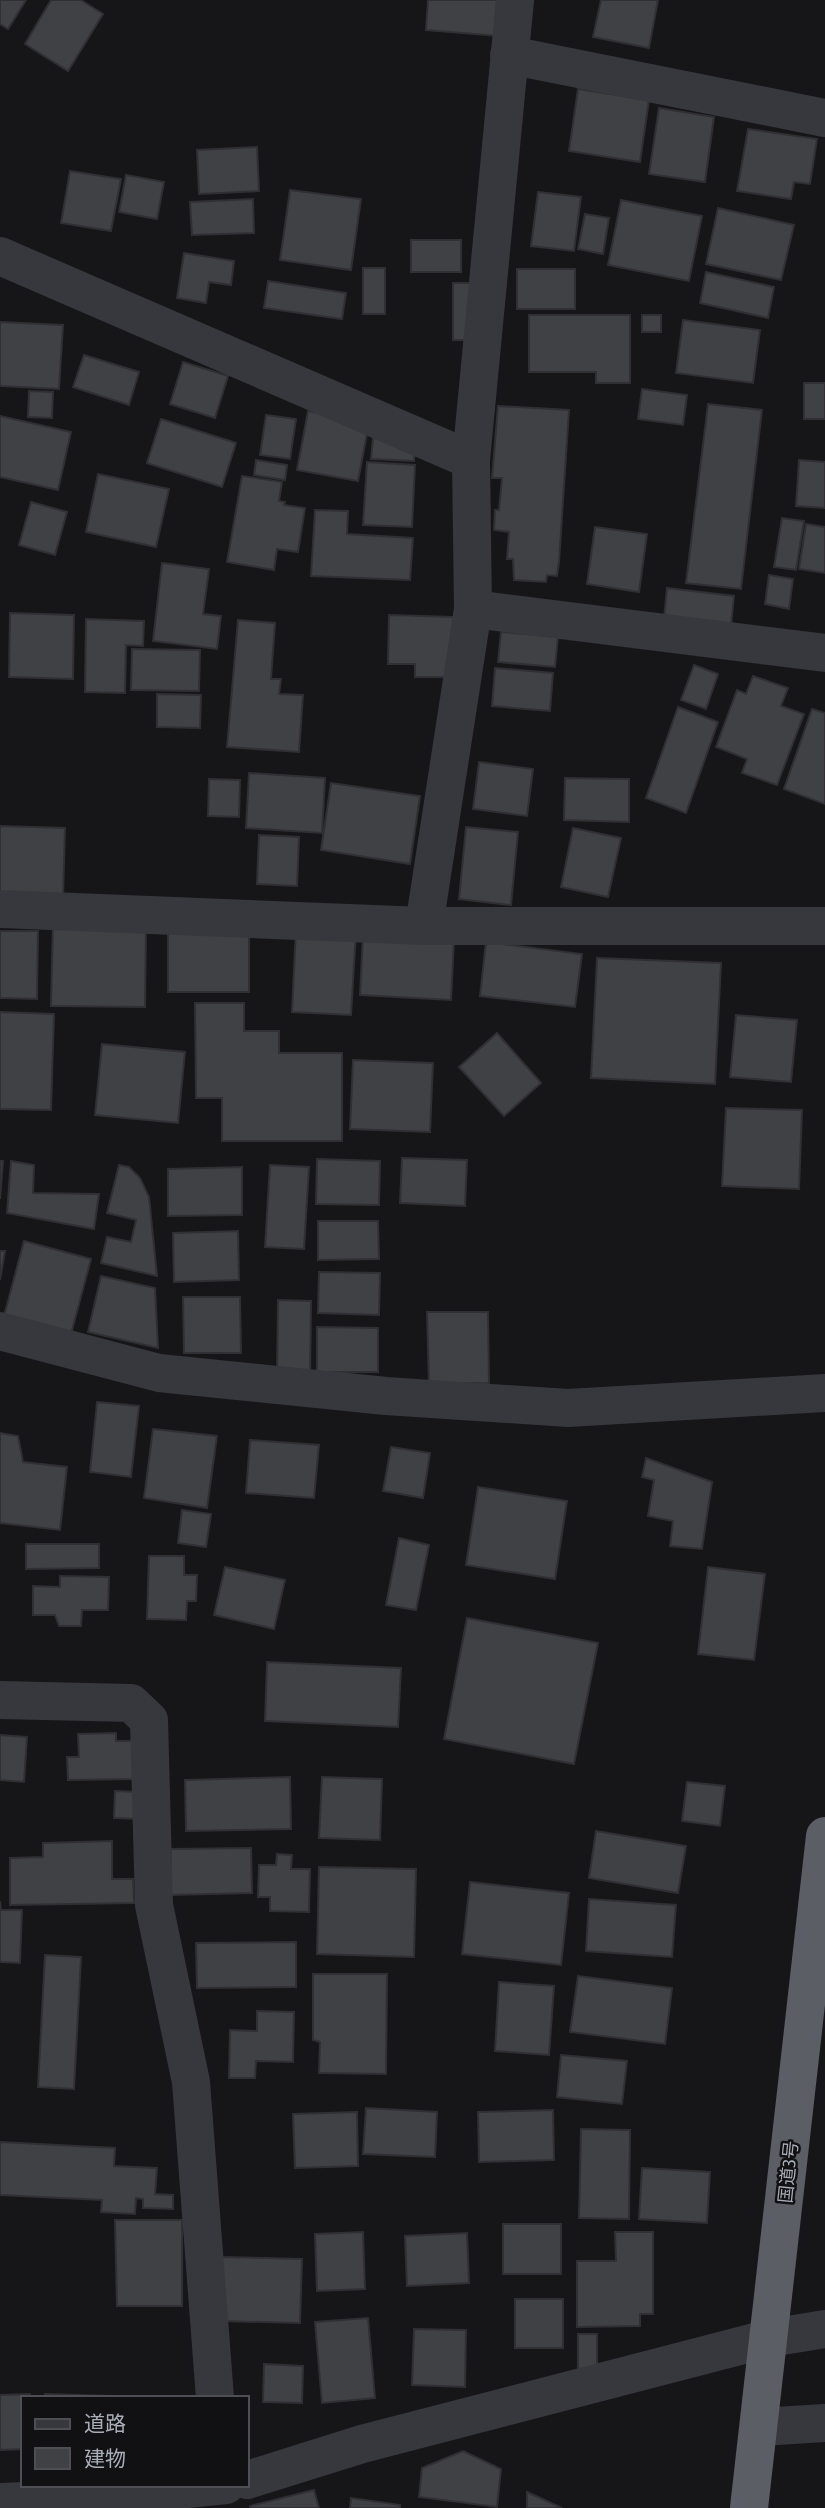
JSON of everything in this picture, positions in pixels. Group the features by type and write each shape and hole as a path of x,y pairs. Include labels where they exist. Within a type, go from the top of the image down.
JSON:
{"highway":[{"name":"国道3号","path":"749,2508 820,1933 825,1836"}],"street":[{"path":"424,926 473,608 471,460 515,0"},
{"path":"509,55 825,118"},
{"path":"0,256 471,460"},
{"path":"473,608 825,653"},
{"path":"0,909 424,926 825,926"},
{"path":"0,1331 159,1373 386,1395 568,1408 825,1393"},
{"path":"0,1700 131,1703 149,1720 154,1905 191,2082 215,2396"},
{"path":"248,2480 362,2444 770,2338 825,2329"},
{"path":"760,2427 825,2423"},
{"path":"0,2502 114,2497 210,2487"},
{"path":"229,2487 234,2508"}],"building":[{"path":"0,0 26,0 8,29 0,24"},
{"path":"51,0 81,0 103,14 68,71 25,44"},
{"path":"428,0 502,0 499,36 426,30"},
{"path":"601,0 658,0 649,48 593,37"},
{"path":"578,89 649,100 640,162 569,151"},
{"path":"659,108 714,117 705,182 649,174"},
{"path":"748,129 817,139 810,184 794,182 791,199 737,191"},
{"path":"257,147 259,191 199,194 197,150"},
{"path":"70,171 121,179 111,231 61,223"},
{"path":"126,175 164,182 157,219 119,212"},
{"path":"290,190 361,199 351,270 280,260"},
{"path":"538,192 581,197 574,251 531,246"},
{"path":"253,199 254,233 192,235 190,202"},
{"path":"621,200 702,216 689,281 608,265"},
{"path":"718,208 794,225 781,280 706,264"},
{"path":"585,214 609,218 603,254 578,249"},
{"path":"411,240 461,240 461,272 411,272"},
{"path":"184,253 234,261 231,285 209,282 206,303 177,298"},
{"path":"363,268 385,268 385,314 363,314"},
{"path":"517,269 575,269 575,309 517,309"},
{"path":"706,272 774,287 768,318 700,303"},
{"path":"268,281 346,293 342,319 264,308"},
{"path":"453,283 477,283 477,340 453,340"},
{"path":"529,315 630,315 630,383 596,383 596,372 529,372"},
{"path":"642,315 661,315 661,332 642,332"},
{"path":"683,320 760,330 753,383 676,373"},
{"path":"0,322 63,325 59,389 0,386"},
{"path":"84,355 139,372 129,405 73,387"},
{"path":"183,362 228,376 215,418 170,404"},
{"path":"804,383 825,383 825,419 804,419"},
{"path":"642,389 687,395 683,425 638,419"},
{"path":"29,391 53,392 52,418 28,417"},
{"path":"708,404 762,410 741,589 686,583"},
{"path":"498,406 569,410 559,562 557,576 547,575 546,582 514,580 513,559 507,559 509,532 494,530 502,478 492,478"},
{"path":"308,411 369,423 358,481 297,470"},
{"path":"266,415 296,419 290,459 260,455"},
{"path":"0,416 71,432 58,490 0,477"},
{"path":"161,419 236,443 222,487 147,463"},
{"path":"373,438 415,440 414,461 371,459"},
{"path":"256,460 287,465 285,480 254,475"},
{"path":"799,460 825,462 825,508 796,506"},
{"path":"367,462 415,465 412,527 363,525"},
{"path":"98,474 169,489 156,547 86,532"},
{"path":"242,476 282,482 279,501 285,502 284,505 305,508 298,552 277,549 274,570 227,562"},
{"path":"31,502 67,512 55,555 19,545"},
{"path":"315,510 348,511 347,534 413,538 410,580 311,576"},
{"path":"782,518 804,521 796,570 774,567"},
{"path":"806,524 825,527 825,573 799,569"},
{"path":"595,527 647,534 639,592 587,584"},
{"path":"162,563 209,569 203,614 221,616 217,649 153,641"},
{"path":"769,575 793,579 789,609 765,604"},
{"path":"667,588 734,596 731,626 664,619"},
{"path":"10,613 74,615 73,679 9,677"},
{"path":"389,615 453,617 452,677 415,677 415,664 388,664"},
{"path":"86,619 144,621 143,646 126,645 125,693 85,692"},
{"path":"238,620 275,623 271,679 281,679 279,694 303,695 299,752 227,747"},
{"path":"501,632 558,637 555,667 498,662"},
{"path":"132,649 200,650 199,691 131,690"},
{"path":"694,665 718,674 706,709 681,700"},
{"path":"495,668 553,673 550,711 492,706"},
{"path":"753,676 788,688 781,706 804,714 777,785 742,773 747,759 716,747 737,690 746,694"},
{"path":"157,694 201,695 200,728 157,727"},
{"path":"678,707 718,722 686,813 646,798"},
{"path":"812,709 825,713 825,804 784,789"},
{"path":"479,762 533,769 527,816 473,809"},
{"path":"249,773 325,778 322,833 246,828"},
{"path":"565,778 629,779 629,822 564,820"},
{"path":"209,779 240,780 239,817 208,816"},
{"path":"331,783 420,796 410,864 321,850"},
{"path":"0,826 65,828 63,898 0,897"},
{"path":"466,827 518,832 511,905 459,899"},
{"path":"573,828 621,838 608,897 561,887"},
{"path":"259,835 299,837 297,886 257,884"},
{"path":"53,922 146,924 145,1007 51,1006"},
{"path":"168,925 249,925 249,992 168,992"},
{"path":"296,929 356,931 351,1015 292,1012"},
{"path":"0,931 38,931 37,999 0,998"},
{"path":"363,935 454,940 451,1000 360,995"},
{"path":"486,942 582,954 575,1007 480,996"},
{"path":"597,958 721,963 715,1084 591,1078"},
{"path":"195,1003 244,1003 244,1031 279,1031 279,1053 342,1053 342,1141 222,1141 222,1098 196,1098"},
{"path":"0,1012 54,1014 51,1110 0,1109"},
{"path":"736,1015 797,1020 791,1082 730,1077"},
{"path":"497,1033 541,1083 504,1116 459,1067"},
{"path":"102,1044 185,1052 178,1123 95,1115"},
{"path":"353,1060 433,1063 430,1132 350,1129"},
{"path":"726,1108 802,1110 799,1189 722,1186"},
{"path":"402,1158 467,1160 465,1206 400,1203"},
{"path":"317,1159 380,1161 379,1205 316,1204"},
{"path":"0,1161 3,1161 0,1199"},
{"path":"11,1161 34,1165 33,1193 99,1194 94,1229 7,1213"},
{"path":"119,1165 129,1167 140,1178 149,1197 157,1276 101,1263 107,1237 131,1242 136,1220 107,1213"},
{"path":"270,1165 309,1167 304,1249 265,1247"},
{"path":"242,1167 242,1215 168,1216 168,1169"},
{"path":"318,1221 378,1221 379,1259 318,1260"},
{"path":"238,1231 239,1280 174,1282 173,1233"},
{"path":"24,1241 91,1259 71,1334 4,1316"},
{"path":"0,1251 5,1251 0,1280"},
{"path":"319,1272 380,1273 379,1315 318,1313"},
{"path":"101,1276 155,1288 158,1348 88,1332"},
{"path":"183,1297 240,1297 241,1353 184,1353"},
{"path":"278,1300 311,1301 310,1380 277,1379"},
{"path":"427,1312 488,1312 489,1383 429,1384"},
{"path":"317,1327 378,1328 378,1372 317,1372"},
{"path":"97,1402 139,1406 131,1477 90,1472"},
{"path":"153,1429 217,1436 207,1508 144,1498"},
{"path":"0,1433 18,1436 23,1462 67,1467 60,1530 0,1523"},
{"path":"250,1440 319,1445 314,1498 246,1493"},
{"path":"391,1447 430,1453 423,1498 383,1491"},
{"path":"646,1458 712,1482 702,1549 670,1546 673,1521 648,1516 654,1480 642,1477"},
{"path":"478,1487 567,1501 555,1579 466,1565"},
{"path":"182,1510 211,1514 206,1547 178,1543"},
{"path":"399,1538 429,1545 416,1610 386,1605"},
{"path":"26,1544 99,1544 99,1568 26,1569"},
{"path":"149,1556 184,1556 184,1575 197,1575 196,1601 187,1601 186,1620 147,1619"},
{"path":"225,1567 285,1580 274,1629 214,1615"},
{"path":"708,1567 765,1574 754,1660 698,1654"},
{"path":"60,1576 109,1577 108,1610 82,1610 81,1626 59,1626 55,1615 33,1615 33,1586 60,1587"},
{"path":"467,1618 598,1643 574,1764 444,1739"},
{"path":"267,1662 401,1668 398,1727 265,1721"},
{"path":"116,1733 116,1741 135,1741 137,1779 68,1780 67,1757 79,1757 78,1734"},
{"path":"0,1735 27,1737 24,1782 0,1780"},
{"path":"290,1777 291,1829 186,1831 185,1780"},
{"path":"322,1777 382,1779 380,1840 319,1838"},
{"path":"687,1782 725,1786 720,1826 682,1821"},
{"path":"115,1791 139,1792 139,1819 114,1818"},
{"path":"596,1831 686,1846 678,1893 589,1878"},
{"path":"112,1841 112,1879 133,1879 134,1903 10,1905 10,1858 43,1857 43,1843"},
{"path":"251,1848 252,1893 171,1895 171,1849"},
{"path":"277,1854 292,1855 291,1869 310,1869 309,1912 270,1911 270,1897 258,1897 259,1865 276,1865"},
{"path":"319,1867 416,1869 414,1957 317,1954"},
{"path":"470,1882 569,1893 561,1965 462,1954"},
{"path":"589,1899 676,1905 672,1957 586,1951"},
{"path":"0,1901 1,1910 22,1910 20,1963 0,1962"},
{"path":"296,1942 296,1987 197,1988 196,1943"},
{"path":"45,1955 81,1957 74,2089 38,2087"},
{"path":"313,1974 387,1974 386,2074 319,2073 320,2042 313,2040"},
{"path":"578,1976 672,1988 665,2044 570,2032"},
{"path":"499,1982 554,1986 549,2055 495,2051"},
{"path":"257,2011 294,2012 293,2062 256,2061 255,2078 229,2078 230,2030 257,2031"},
{"path":"561,2055 627,2061 622,2104 557,2097"},
{"path":"366,2108 437,2112 435,2157 363,2154"},
{"path":"553,2110 554,2160 479,2162 478,2112"},
{"path":"357,2112 358,2166 295,2168 293,2114"},
{"path":"581,2129 630,2130 629,2219 579,2218"},
{"path":"0,2142 115,2148 114,2166 157,2168 155,2194 173,2195 173,2209 143,2208 143,2199 136,2198 135,2214 101,2212 102,2200 0,2195"},
{"path":"642,2168 710,2172 707,2223 639,2219"},
{"path":"115,2220 182,2220 182,2306 117,2306"},
{"path":"503,2224 561,2224 561,2274 503,2274"},
{"path":"363,2232 365,2289 317,2291 315,2234"},
{"path":"615,2232 653,2232 653,2314 640,2314 640,2326 577,2327 577,2261 616,2261"},
{"path":"467,2233 469,2283 407,2286 405,2236"},
{"path":"222,2257 302,2259 300,2323 221,2321"},
{"path":"515,2299 563,2299 563,2348 515,2348"},
{"path":"368,2318 375,2398 322,2403 315,2322"},
{"path":"414,2329 466,2330 465,2387 412,2385"},
{"path":"578,2334 597,2334 597,2372 578,2372"},
{"path":"264,2364 303,2366 302,2403 263,2402"},
{"path":"30,2394 21,2396 21,2449 0,2450 0,2395"},
{"path":"45,2394 110,2396 44,2396"},
{"path":"463,2451 501,2469 497,2507 419,2497 422,2468"},
{"path":"314,2490 319,2508 250,2508 250,2506"},
{"path":"527,2492 562,2508 527,2508"},
{"path":"351,2498 400,2505 400,2508 350,2508"}]}
